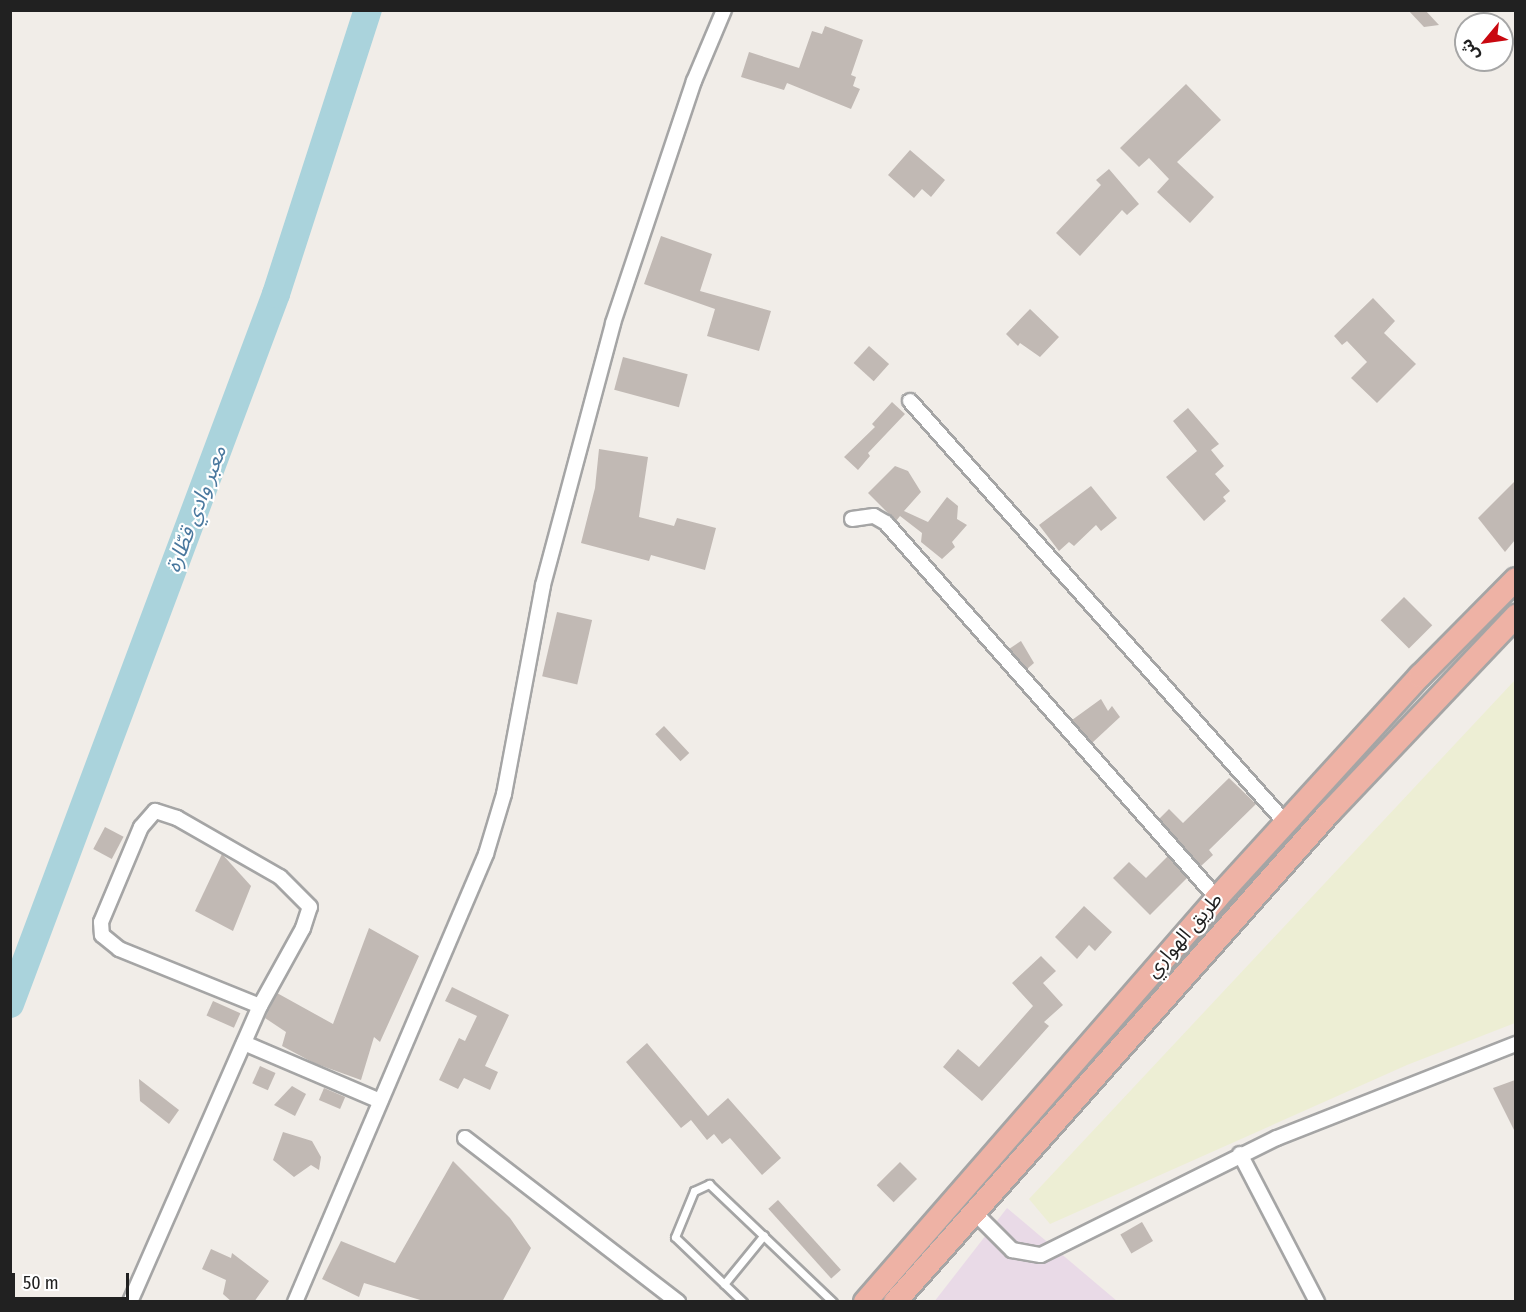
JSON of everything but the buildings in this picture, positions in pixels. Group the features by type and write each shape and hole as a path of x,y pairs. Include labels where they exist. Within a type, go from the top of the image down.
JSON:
{"highway":[{"name":"طريق الهواري","path":"865,1302 1285,822 1515,579"},
{"name":"طريق الهواري","path":"895,1302 972,1210 1329,813 1515,616"}],"street":[{"path":"295,1302 486,854 504,794 543,585 614,323 694,81 724,10"},
{"path":"910,401 1285,822"},
{"path":"852,519 874,516 886,523 1217,898"},
{"path":"130,1302 260,1006 303,928 310,907 280,877 177,819 155,811 141,827 101,922 102,935 119,949 260,1006"},
{"path":"244,1043 380,1101"},
{"path":"972,1210 1012,1250 1041,1255 1075,1241 1104,1221 1240,1154 1515,1044"},
{"path":"465,1138 678,1302"},
{"path":"1240,1154 1317,1302"}],"lane":[{"path":"743,1302 675,1237 694,1191 709,1184 833,1302"},
{"path":"724,1284 764,1234"}],"shaded area":[{"path":"1007,1208 1117,1301 934,1302"}],"green space":[{"path":"1515,680 1515,1023 1407,1065 1050,1224 1029,1199"}],"waterway":[{"name":"معبر وادي قطّارة","path":"10,1004 276,294 368,10"}]}
